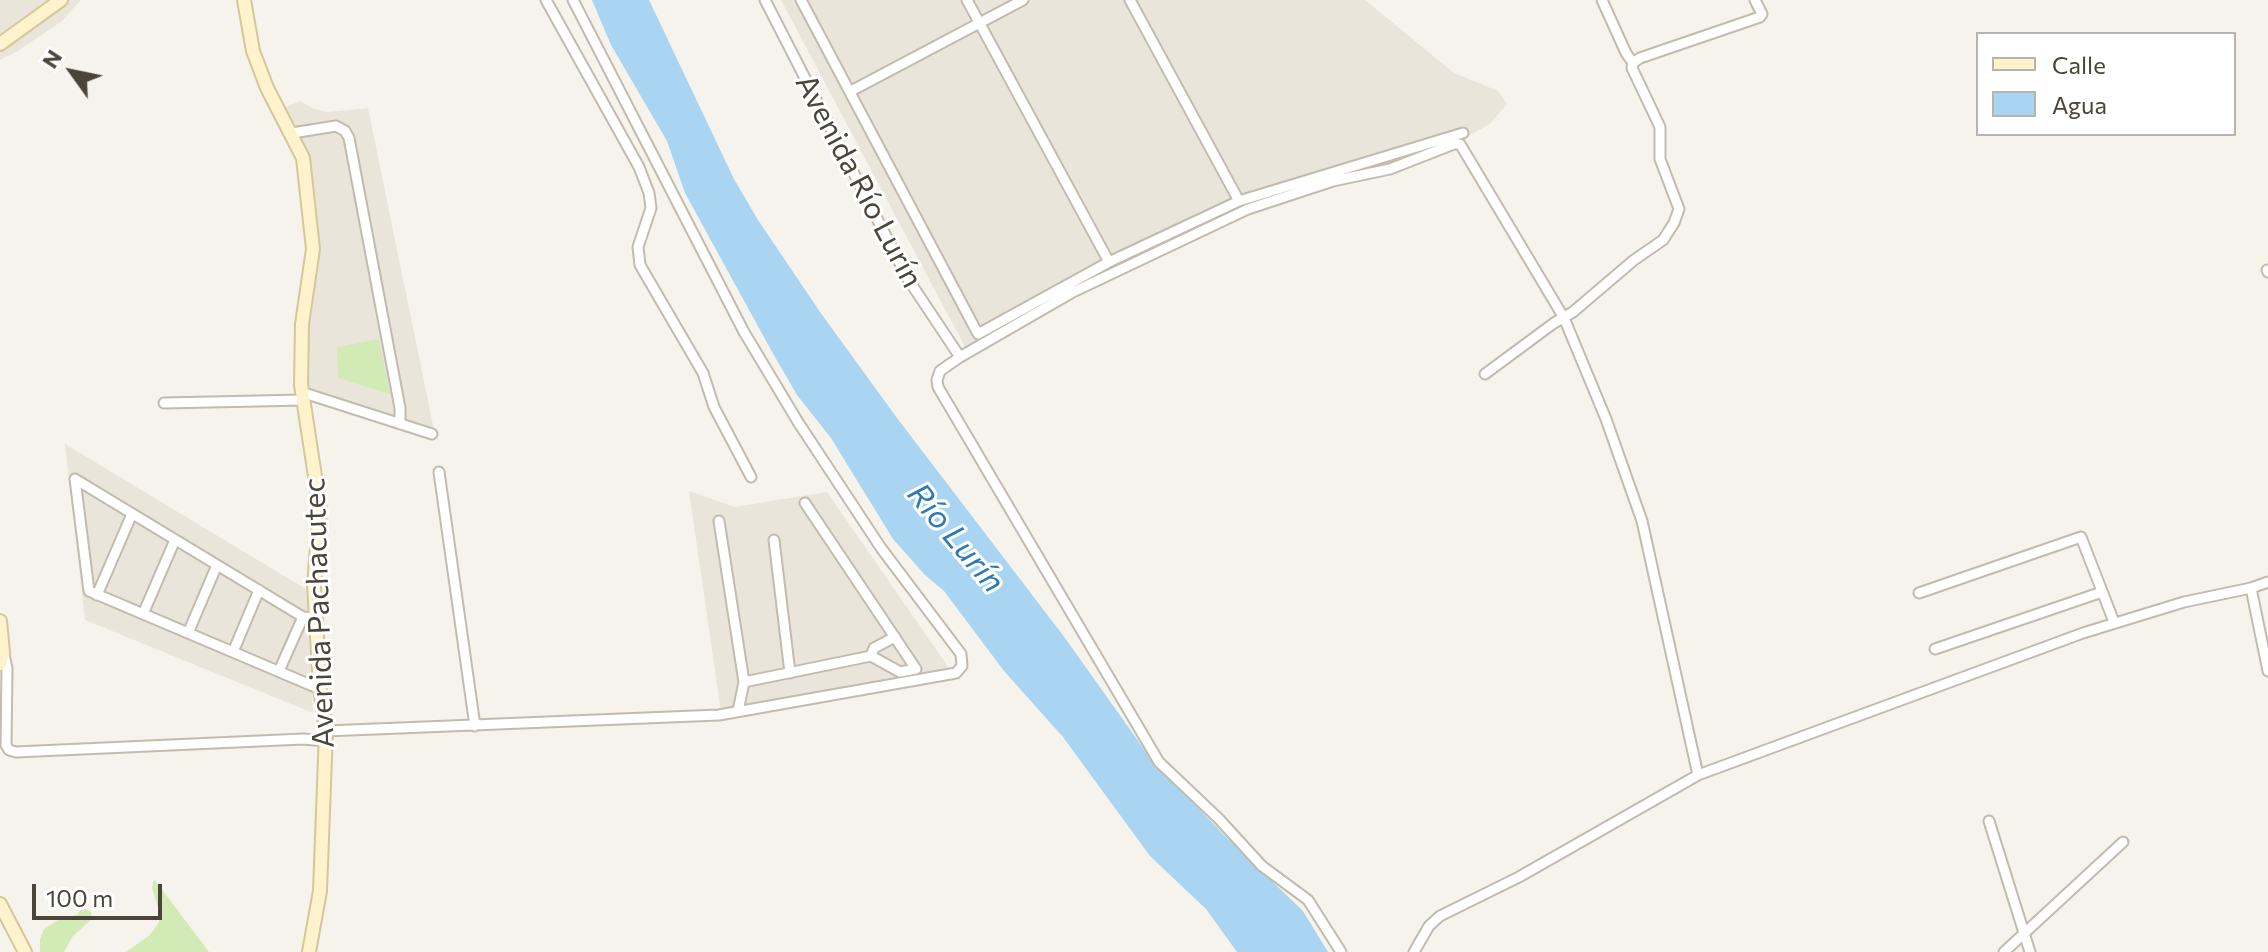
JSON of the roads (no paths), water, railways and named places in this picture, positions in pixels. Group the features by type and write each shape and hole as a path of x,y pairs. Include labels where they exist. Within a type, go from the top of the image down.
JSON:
{"main road":[{"path":"0,44 61,0"},
{"name":"Avenida Pachacutec","path":"244,0 253,51 267,88 303,158 313,249 302,324 302,396 320,509 310,618 326,736 320,891 309,952"},
{"path":"0,621 2,658"},
{"path":"0,904 25,952"}],"street":[{"path":"546,0 639,167 651,208 638,247 640,265 703,373 714,407 751,477"},
{"path":"2,658 7,668 6,745 16,752 719,715 956,673 962,666 961,654 881,548 798,422 744,332 573,0"},
{"name":"Avenida Río Lurín","path":"765,0 908,279 960,357"},
{"path":"801,0 978,334 1109,262 1239,201 1463,133"},
{"path":"967,0 1109,262"},
{"path":"851,91 1023,0"},
{"path":"1130,0 1239,201"},
{"path":"1602,0 1633,63"},
{"path":"1485,374 1564,318 1634,260 1659,244 1679,213 1660,159 1660,127 1632,68 1633,63 1760,17 1762,14 1755,0"},
{"path":"292,133 336,126 349,138 400,424"},
{"path":"1341,952 1308,900 1262,866 1155,756 938,387 940,371 1071,293 1248,209 1333,181 1390,169 1460,144 1564,318 1606,419 1642,521 1698,775"},
{"path":"164,403 302,396 432,434"},
{"path":"439,472 475,726"},
{"path":"279,671 310,618 75,479 89,591 320,689"},
{"path":"744,682 871,656 900,672 916,669 805,503"},
{"path":"97,595 132,514"},
{"path":"719,521 744,682 738,711"},
{"path":"1919,593 2081,537 2114,622"},
{"path":"143,614 175,540"},
{"path":"774,540 790,673"},
{"path":"188,633 217,565"},
{"path":"1414,952 1429,926 1440,916 1519,877 1698,775 2114,622 2268,582"},
{"path":"2251,588 2268,671"},
{"path":"233,652 259,590"},
{"path":"1935,649 2102,592"},
{"path":"871,656 874,648 895,637"},
{"path":"1989,821 2030,952"},
{"path":"2004,952 2123,842"}],"water":[{"name":"Río Lurín","path":"592,0 649,0 734,179 820,312 1065,638 1151,759 1303,911 1328,952 1237,952 1206,909 1150,856 1063,737 1004,671 944,591 893,539 831,438 797,395 771,350 685,193 667,141 611,45"}]}
